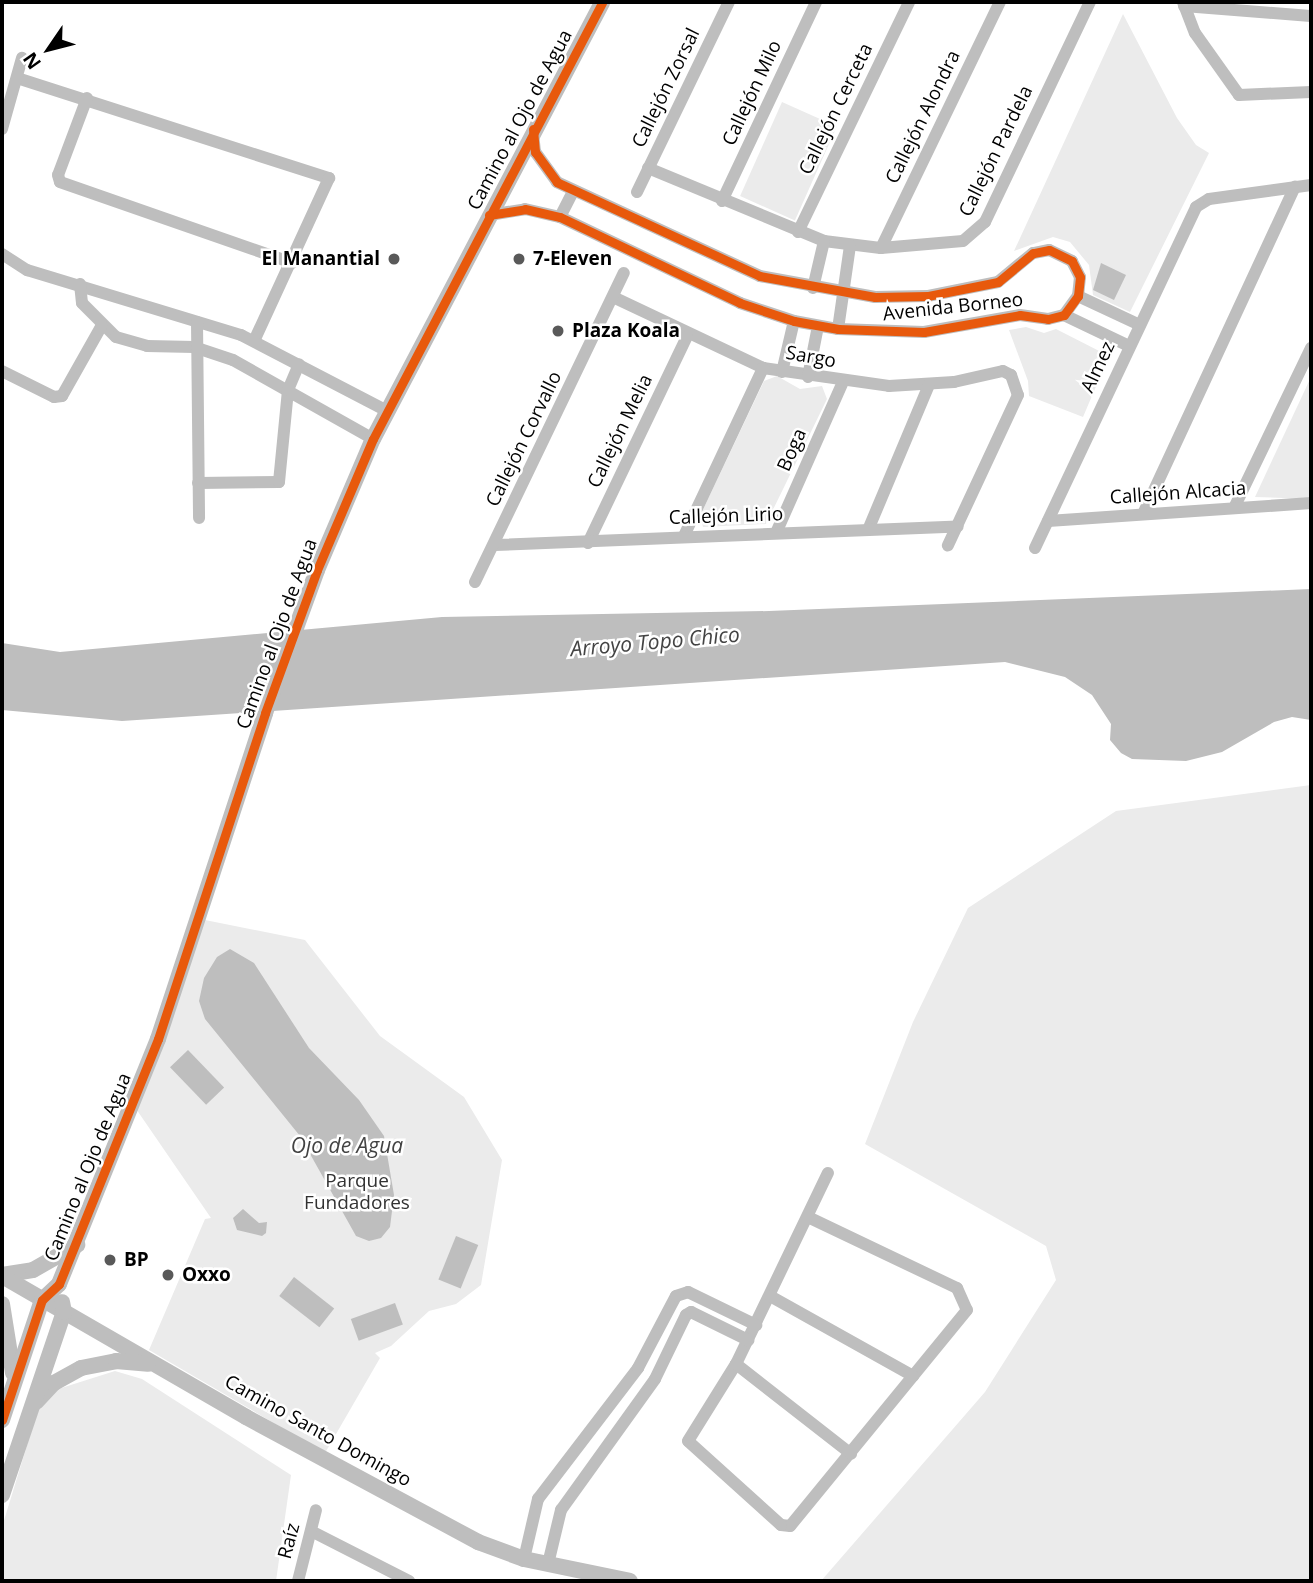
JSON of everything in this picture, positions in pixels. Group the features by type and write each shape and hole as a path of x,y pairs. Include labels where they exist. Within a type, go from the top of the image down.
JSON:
{"street":[{"name":"Camino al Ojo de Agua","path":"42,1300 59,1284 76,1245 176,991 265,713 373,439 533,129 602,2"},
{"name":"Callejón Zorsal","path":"637,192 729,2"},
{"name":"Callejón Milo","path":"722,201 816,2"},
{"name":"Callejón Cerceta","path":"798,232 909,2"},
{"name":"Callejón Alondra","path":"881,248 1000,2"},
{"name":"Callejón Pardela","path":"648,168 722,201 824,241 881,248 954,243 979,230 1090,2"},
{"path":"1311,16 1184,4 1195,33 1239,95 1311,92"},
{"path":"2,129 22,58"},
{"path":"16,78 87,98 326,175 330,182 254,341"},
{"path":"87,98 58,175 60,182 292,263"},
{"name":"Avenida Borneo","path":"533,129 541,162 557,182 760,276 845,293 906,298 999,282 1029,256 1049,250 1066,255 1077,269 1078,296"},
{"path":"1143,514 1295,187 1311,185"},
{"name":"Almez","path":"1035,548 1199,204 1295,187"},
{"path":"560,217 573,191"},
{"name":"Avenida Borneo","path":"489,215 525,209 560,217 740,303 818,326 924,332 1013,316 1048,318 1064,315"},
{"path":"813,288 824,241"},
{"path":"838,329 850,246"},
{"path":"2,254 16,266 254,341 387,411"},
{"name":"Callejón Corvallo","path":"475,582 624,273"},
{"path":"80,284 82,303 102,325 128,343 194,347 247,366 373,439"},
{"path":"1129,346 1064,315 1078,296 1140,325"},
{"name":"Sargo","path":"613,298 687,336 763,368 808,377 844,382 929,385 1003,371 1015,379 1018,395 958,526"},
{"path":"782,372 794,321"},
{"path":"197,322 194,347 199,518"},
{"path":"2,371 54,397 62,396 102,325"},
{"path":"808,377 818,326"},
{"name":"Callejón Melia","path":"588,542 687,336"},
{"path":"1234,508 1311,348"},
{"path":"198,483 279,482 288,390 299,364"},
{"path":"684,536 763,368"},
{"name":"Boga","path":"776,533 844,382"},
{"path":"868,530 929,385"},
{"name":"Callejón Alcacia","path":"1048,521 1311,503"},
{"path":"948,545 958,526"},
{"name":"Callejón Lirio","path":"495,545 958,526"},
{"path":"810,1218 962,1294 967,1310 795,1523 781,1525 688,1441 736,1364 810,1218 828,1173"},
{"path":"2,1276 33,1270 76,1245"},
{"name":"Camino Santo Domingo","path":"2,1276 444,1524 524,1559 630,1581"},
{"name":"Camino al Ojo de Agua","path":"59,1284 64,1312"},
{"path":"524,1559 538,1499 638,1368 676,1296 688,1292 756,1325"},
{"path":"770,1296 913,1376"},
{"path":"2,1420 42,1300"},
{"path":"2,1304 14,1385"},
{"path":"2,1495 64,1312"},
{"path":"548,1564 561,1510 655,1379 686,1315 691,1312 748,1339"},
{"path":"30,1409 54,1383 81,1368 116,1361 162,1368"},
{"path":"736,1364 851,1454"},
{"name":"Raíz","path":"298,1581 313,1532 316,1510"},
{"path":"313,1532 409,1581"}],"green space":[{"path":"1123,14 1177,118 1196,145 1209,153 1130,312 1093,295 1089,265 1070,242 1053,237 1014,251"},
{"path":"782,102 837,126 795,220 740,196"},
{"path":"1026,327 1044,333 1056,329 1109,356 1083,417 1029,396 1028,381 1009,330"},
{"path":"777,376 800,389 822,386 827,399 766,524 703,527 700,516 764,381"},
{"path":"1311,377 1311,499 1255,497"},
{"path":"1311,785 1311,1581 821,1581 985,1392 1056,1280 1046,1246 865,1144 913,1022 968,908 1116,811"},
{"name":"Parque Fundadores","path":"200,919 305,940 380,1036 464,1097 502,1160 481,1285 456,1304 429,1311 391,1346 375,1353 380,1358 325,1453 149,1350 205,1219 211,1218 132,1103"},
{"path":"115,1371 142,1379 291,1475 276,1581 2,1581 2,1527 40,1403 55,1390"}],"water":[{"path":"1101,263 1126,275 1114,300 1093,290"},
{"name":"Arroyo Topo Chico","path":"1311,589 1311,720 1292,717 1274,722 1222,752 1186,761 1132,759 1121,753 1110,740 1111,724 1092,695 1065,677 1005,662 122,721 2,710 2,643 60,652 442,617 769,611"},
{"name":"Ojo de Agua","path":"230,949 254,963 309,1048 359,1100 384,1136 394,1195 390,1227 381,1238 369,1241 356,1236 300,1136 205,1019 199,1001 204,978 217,957"},
{"path":"188,1050 224,1087 206,1105 170,1067"},
{"path":"243,1209 259,1223 267,1222 266,1233 262,1236 237,1230 233,1218"},
{"path":"456,1236 478,1245 461,1289 438,1280"},
{"path":"294,1277 334,1308 319,1327 279,1296"},
{"path":"395,1303 403,1325 359,1341 351,1319"}],"cycle path":[{"path":"2,1420 42,1300 59,1284 158,1039 265,713 317,570 373,439 602,2"},
{"path":"489,215 525,209 560,217 740,303 794,321 838,329 924,332 1020,315 1048,319 1064,315 1078,296 1080,277 1072,261 1049,250 1033,253 998,282 928,296 875,297 760,276 557,182 535,152 533,129"}],"place":[{"name":"El Manantial","path":"394,259"},
{"name":"7-Eleven","path":"519,259"},
{"name":"Plaza Koala","path":"558,331"},
{"name":"BP","path":"110,1260"},
{"name":"Oxxo","path":"168,1275"}]}
